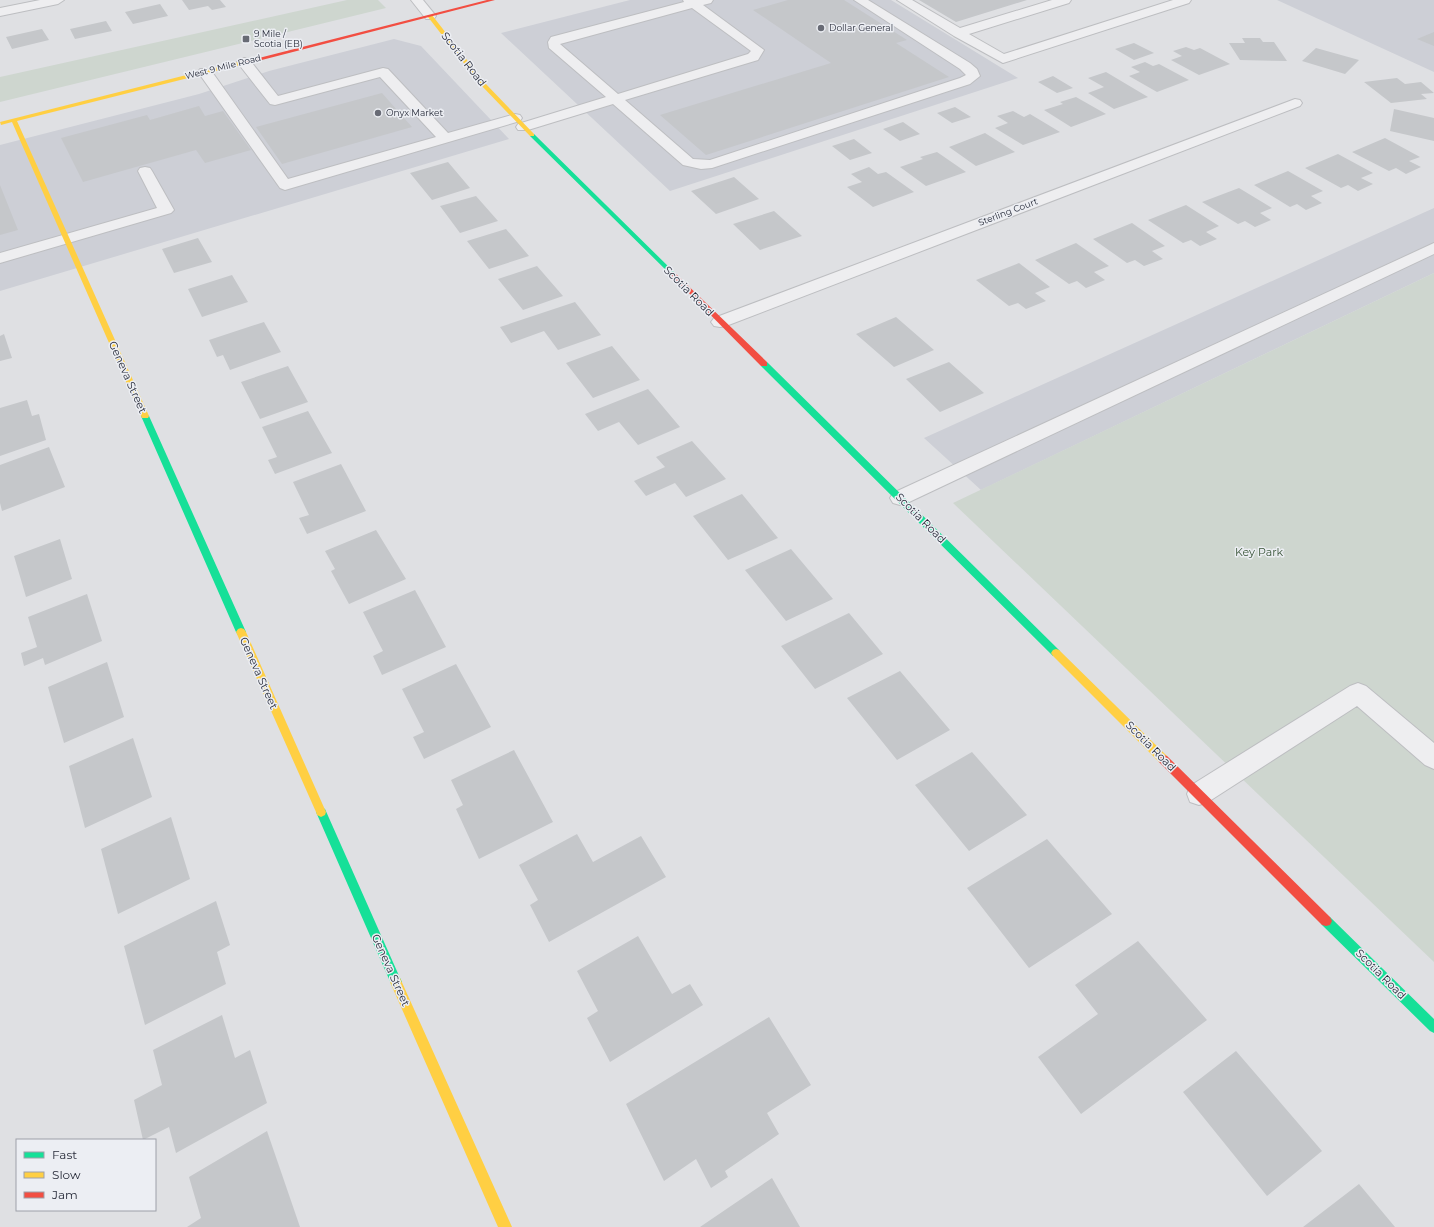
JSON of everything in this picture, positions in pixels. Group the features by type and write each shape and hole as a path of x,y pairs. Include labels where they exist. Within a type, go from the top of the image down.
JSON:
{"street":[{"path":"0,12 58,0"},
{"name":"Scotia Road","path":"417,0 482,83 519,122 1434,1027"},
{"name":"West 9 Mile Road","path":"0,123 493,0"},
{"path":"707,0 691,2 556,40 554,42 554,45 614,99 688,162 701,165 712,164 966,81 972,76 972,72 965,66 860,0"},
{"path":"903,0 1003,59 1185,0"},
{"path":"958,33 1065,0"},
{"path":"205,72 285,184 445,138 614,99 753,57 758,50 691,2"},
{"path":"244,62 275,101 383,72 445,138"},
{"name":"Sterling Court","path":"720,322 1295,103"},
{"name":"Geneva Street","path":"14,120 505,1227"},
{"path":"0,258 166,210 145,171"},
{"path":"900,498 1434,248"},
{"path":"1199,794 1358,693 1434,758"}],"shaded area":[{"path":"630,0 891,0 1018,78 670,191 501,33"},
{"path":"1277,0 1434,0 1434,72"},
{"path":"394,39 421,46 509,139 0,291 0,145 199,94 269,71"},
{"path":"1434,208 1434,273 981,490 924,438"}],"green space":[{"path":"347,0 378,0 386,8 0,102 0,77"},
{"name":"Key Park","path":"1434,273 1434,962 953,503"}],"building":[{"path":"182,0 220,0 226,7 212,10 208,6 189,10"},
{"path":"788,0 844,0 907,40 896,43 949,77 706,155 660,115 831,63 753,10"},
{"path":"919,0 1027,0 956,22"},
{"path":"160,4 168,16 133,24 125,12"},
{"path":"106,21 112,31 75,39 70,29"},
{"path":"42,29 49,40 12,49 6,37"},
{"path":"1434,32 1434,46 1417,39"},
{"path":"1242,38 1260,38 1263,42 1274,42 1287,61 1240,60 1229,43 1245,43"},
{"path":"1134,43 1154,53 1134,60 1115,49"},
{"path":"1186,47 1194,50 1200,48 1230,64 1199,75 1171,60 1182,56 1173,51"},
{"path":"1316,48 1359,60 1345,74 1302,61"},
{"path":"1145,62 1153,66 1159,64 1189,80 1157,92 1129,76 1140,72 1131,67"},
{"path":"1106,72 1148,97 1114,109 1088,93 1104,87 1088,78"},
{"path":"1053,76 1073,88 1057,93 1038,82"},
{"path":"1397,78 1405,84 1421,82 1434,93 1421,94 1427,99 1391,103 1364,82"},
{"path":"382,93 412,127 282,164 256,127"},
{"path":"1076,97 1106,114 1071,127 1044,110 1063,104 1060,102"},
{"path":"199,106 205,116 223,111 251,150 205,163 196,150 83,182 61,138 147,115 150,120"},
{"path":"955,107 971,117 952,123 937,113"},
{"path":"1394,109 1434,118 1434,141 1390,131"},
{"path":"1013,111 1024,117 1030,114 1060,132 1023,145 995,128 1008,123 997,116"},
{"path":"903,122 920,134 900,141 883,129"},
{"path":"985,133 1015,152 976,166 949,147"},
{"path":"1385,138 1420,157 1409,161 1421,167 1406,174 1396,168 1389,171 1352,152"},
{"path":"854,139 872,153 850,160 832,146"},
{"path":"937,152 966,172 926,186 900,167 923,159 920,157"},
{"path":"1338,154 1373,173 1361,178 1373,184 1358,191 1348,185 1341,188 1305,168"},
{"path":"448,162 470,188 432,200 410,173"},
{"path":"869,167 878,174 886,172 914,192 873,207 847,187 862,182 851,174"},
{"path":"1288,171 1323,191 1311,196 1322,203 1306,210 1297,204 1290,207 1254,185"},
{"path":"734,177 759,199 716,214 691,191"},
{"path":"0,185 18,230 0,235"},
{"path":"1239,188 1272,208 1260,213 1271,220 1255,227 1245,221 1238,224 1202,202"},
{"path":"476,196 498,221 460,233 440,206"},
{"path":"1186,205 1219,226 1206,232 1217,239 1200,246 1191,240 1183,243 1148,220"},
{"path":"774,211 802,236 760,250 733,224"},
{"path":"1132,223 1165,246 1152,251 1163,259 1144,266 1135,260 1127,263 1093,239"},
{"path":"506,229 529,256 489,269 467,241"},
{"path":"198,238 212,262 174,273 162,249"},
{"path":"1076,243 1109,266 1094,272 1105,280 1086,288 1077,281 1069,284 1035,260"},
{"path":"1019,263 1050,287 1035,293 1046,301 1026,309 1018,303 1009,306 976,280"},
{"path":"537,266 563,296 523,310 498,279"},
{"path":"232,275 248,302 202,317 188,289"},
{"path":"575,302 601,335 558,350 544,331 511,343 500,327"},
{"path":"896,317 934,350 894,367 856,334"},
{"path":"264,322 281,352 230,370 223,355 217,357 209,340"},
{"path":"4,334 12,358 0,361 0,336"},
{"path":"612,346 640,380 593,398 566,363"},
{"path":"949,362 984,393 940,412 906,379"},
{"path":"288,366 308,402 260,419 241,382"},
{"path":"648,389 680,427 638,445 619,422 598,431 585,414"},
{"path":"27,400 32,416 39,414 46,440 0,456 0,408"},
{"path":"308,411 332,453 275,474 268,460 277,457 262,427"},
{"path":"692,441 726,479 686,497 675,483 646,496 634,481 665,467 656,457"},
{"path":"49,447 65,487 2,511 0,503 0,465"},
{"path":"341,464 366,511 307,534 299,518 309,515 293,482"},
{"path":"742,494 778,538 728,560 693,516"},
{"path":"376,530 406,579 349,604 331,571 335,569 325,551"},
{"path":"60,539 72,579 26,597 14,556"},
{"path":"791,549 833,599 786,621 745,570"},
{"path":"415,590 446,647 382,675 373,656 383,651 363,612"},
{"path":"87,594 102,641 45,665 43,658 24,666 21,653 37,647 28,617"},
{"path":"849,613 883,654 815,689 781,646"},
{"path":"107,662 124,717 64,743 48,687"},
{"path":"456,664 491,727 424,759 413,737 424,732 402,689"},
{"path":"900,671 950,730 897,760 847,698"},
{"path":"133,738 152,797 85,828 69,766"},
{"path":"514,750 553,822 479,859 456,809 463,805 451,780"},
{"path":"972,752 1027,815 969,851 915,785"},
{"path":"171,817 190,879 118,914 101,849"},
{"path":"577,834 593,862 641,836 666,877 549,942 530,905 538,900 519,865"},
{"path":"1047,839 1112,914 1029,968 967,888"},
{"path":"216,901 230,945 217,952 226,984 145,1025 124,946"},
{"path":"638,936 672,994 690,984 703,1005 610,1062 587,1018 598,1011 577,971"},
{"path":"1138,941 1207,1020 1081,1114 1038,1057 1098,1014 1075,985"},
{"path":"222,1015 235,1058 250,1050 267,1103 176,1153 169,1127 143,1139 134,1100 162,1085 153,1050"},
{"path":"769,1017 811,1085 767,1113 779,1134 725,1171 728,1177 711,1188 696,1159 664,1181 626,1104"},
{"path":"1236,1051 1322,1151 1267,1196 1183,1092"},
{"path":"267,1131 300,1227 187,1227 201,1218 189,1177"},
{"path":"772,1178 800,1227 700,1227"},
{"path":"1359,1184 1395,1227 1303,1227"}],"traffic: fast":[{"path":"532,135 674,275"},
{"path":"764,364 1056,653"},
{"path":"145,416 241,632"},
{"path":"321,812 396,982"},
{"path":"1326,921 1434,1027"}],"traffic: slow":[{"path":"430,16 482,83 532,135"},
{"path":"1,123 246,62"},
{"path":"14,120 145,416"},
{"path":"241,632 321,812"},
{"path":"1056,653 1163,759"},
{"path":"396,982 505,1227"}],"traffic: jam":[{"path":"246,62 493,0"},
{"path":"674,275 764,364"},
{"path":"1163,759 1326,921"}],"place":[{"name":"Dollar General","path":"821,28"},
{"name":"9 Mile / Scotia (EB)","path":"246,39"},
{"name":"Onyx Market","path":"378,113"}]}
